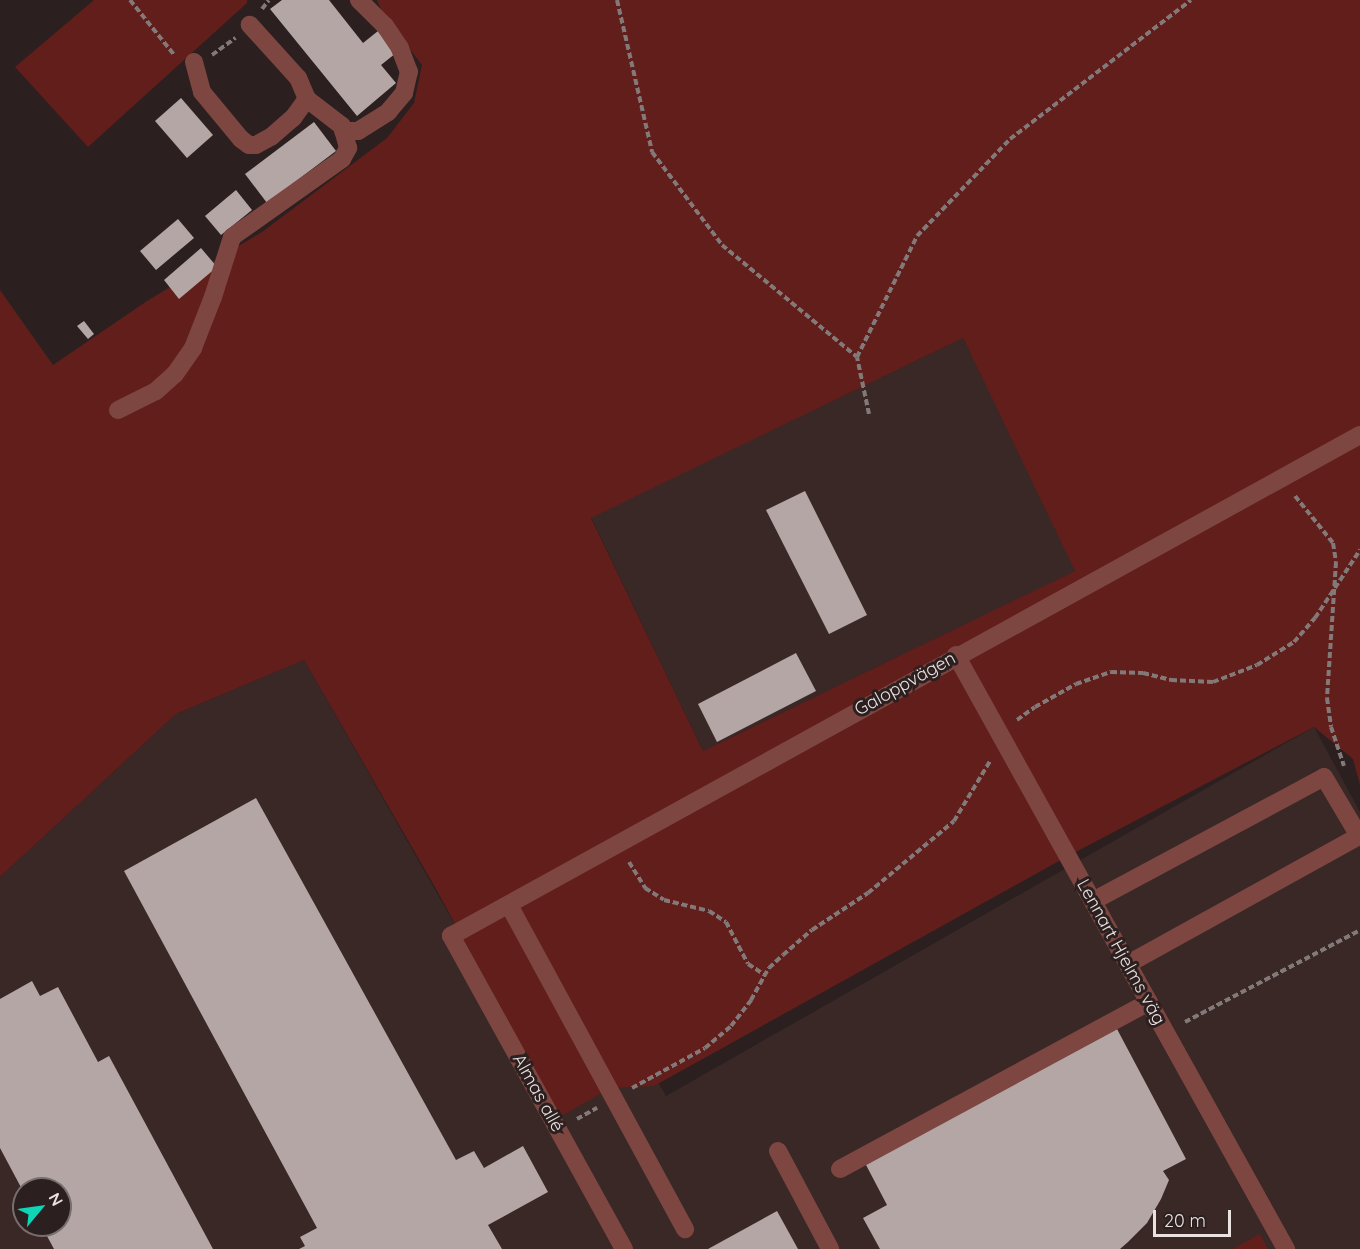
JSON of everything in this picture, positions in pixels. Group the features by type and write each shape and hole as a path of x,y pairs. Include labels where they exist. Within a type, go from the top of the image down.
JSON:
{"lane":[{"path":"343,131 358,131 388,112 404,93 409,72 400,48 359,0"},
{"path":"118,410 156,392 176,374 197,338 232,237 342,159 348,148 342,126 307,99 298,78 250,25"},
{"path":"195,62 202,92 249,145 256,145 280,130 293,118 307,99"},
{"name":"Galoppvägen","path":"451,936 956,655 1360,435"},
{"name":"Lennart Hjelms väg","path":"956,655 1286,1249"},
{"path":"1093,901 1324,777 1359,836 1128,964"},
{"path":"509,904 685,1229"},
{"name":"Almas allé","path":"451,936 624,1249"},
{"path":"840,1169 1149,1002"},
{"path":"777,1151 830,1249"}],"path":[{"path":"130,0 182,62 195,62 217,54 250,25 269,0"},
{"path":"617,0 652,153 722,245 857,357"},
{"path":"869,414 857,357 917,236 1010,139 1191,0"},
{"path":"1283,477 1320,530 1333,543 1334,588 1327,698 1330,727 1345,768"},
{"path":"558,1130 705,1048 731,1026 751,1000 765,975 783,954 812,930 868,892 954,821 982,777 1010,725 1035,707 1076,684 1111,672 1143,673 1171,680 1213,682 1257,665 1294,642 1315,618 1360,550"},
{"path":"618,844 645,888 664,900 709,911 726,922 748,964 765,975"},
{"path":"1165,1032 1360,930"}],"shaded area":[{"path":"94,0 247,0 247,3 88,147 15,67"},
{"path":"377,0 1360,0 1360,785 1353,759 1314,727 1068,856 654,1086 610,1088 560,1117 436,889 304,660 176,714 0,877 0,290 53,365 147,301 262,232 387,138 414,103 422,65 383,14","holes":["963,338 1075,571 703,751 591,518"]},
{"path":"963,338 1076,571 703,751 591,517"},
{"path":"304,660 466,944 551,900 666,1096 1314,727 1360,812 1360,1249 0,1249 0,877 176,714"},
{"path":"1260,1234 1268,1249 1233,1249 1243,1243"}],"building":[{"path":"282,0 329,0 363,43 378,31 396,53 381,65 396,83 357,116 270,9"},
{"path":"181,98 213,135 187,158 155,121"},
{"path":"314,122 336,151 267,203 245,174"},
{"path":"236,190 252,210 221,235 205,216"},
{"path":"178,219 194,238 156,270 140,251"},
{"path":"201,248 217,267 179,299 164,280"},
{"path":"84,321 94,334 88,339 77,326"},
{"path":"805,491 867,615 829,634 766,510"},
{"path":"796,653 816,691 717,742 698,704"},
{"path":"256,798 456,1160 474,1151 484,1168 523,1146 548,1192 488,1225 502,1249 299,1249 305,1246 300,1237 317,1228 124,871"},
{"path":"32,981 40,996 58,987 98,1062 109,1056 213,1249 54,1249 48,1237 72,1237 72,1177 15,1177 0,1148 0,999"},
{"path":"1117,1029 1186,1159 1163,1171 1169,1180 1161,1199 1147,1223 1128,1242 1120,1249 880,1249 863,1218 887,1205 865,1163"},
{"path":"777,1211 798,1249 708,1249"}]}
